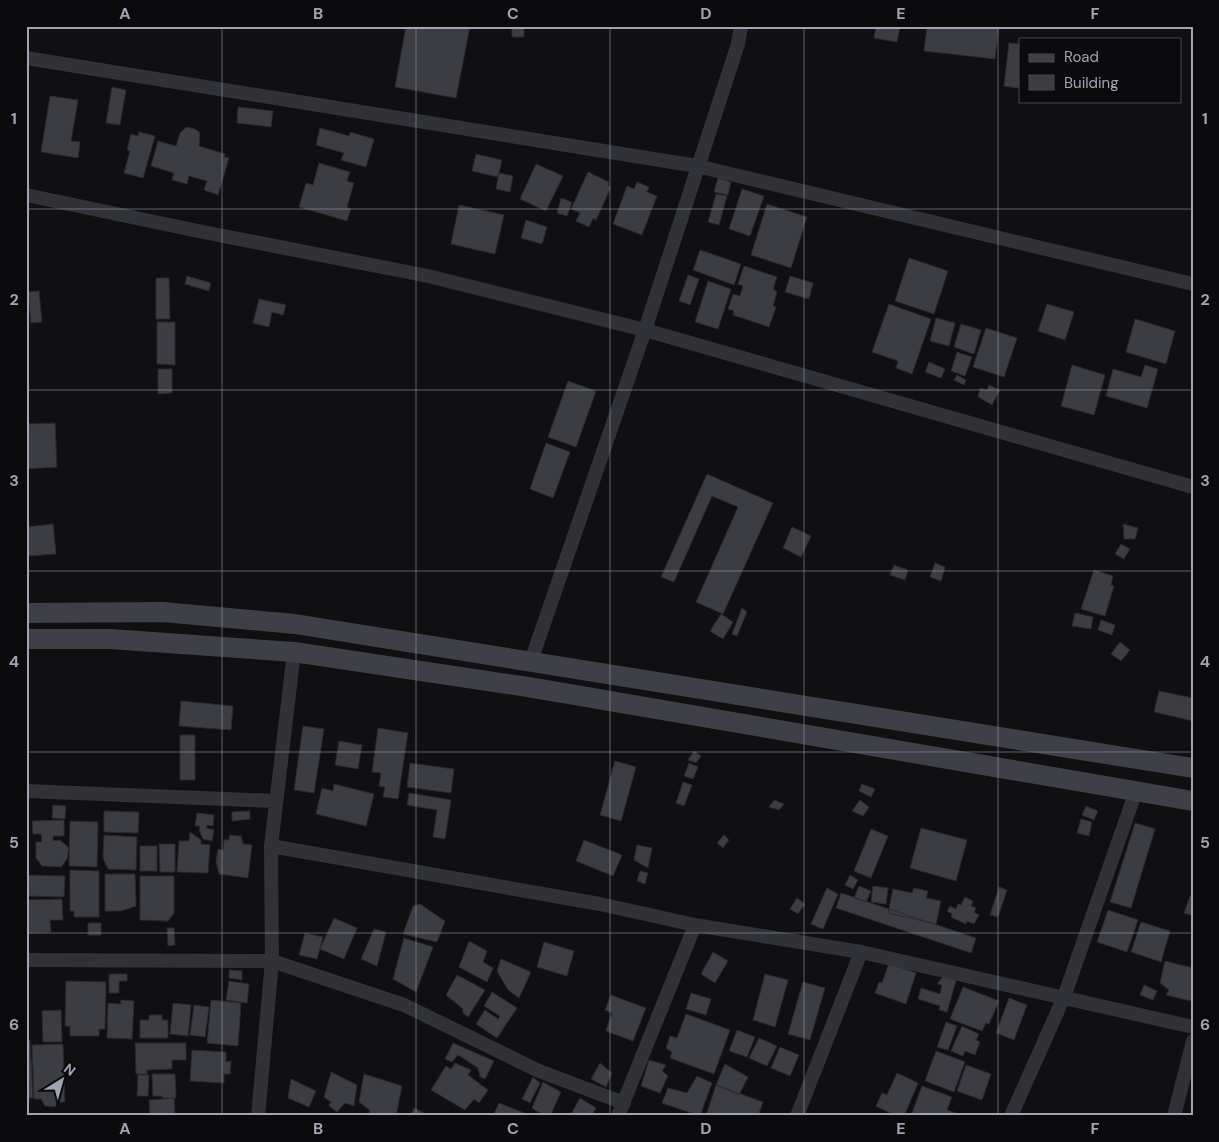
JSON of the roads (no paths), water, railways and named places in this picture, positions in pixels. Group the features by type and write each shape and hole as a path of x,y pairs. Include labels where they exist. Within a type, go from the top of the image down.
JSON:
{"main road":[{"path":"26,613 163,612 295,624 1193,768"},
{"path":"26,639 110,639 294,652 492,681 1193,801"},
{"path":"492,656 492,681"}],"street":[{"path":"531,661 644,330 738,44 741,26"},
{"path":"26,58 697,166 1193,284"},
{"path":"26,195 428,276 644,330 1193,487"},
{"path":"261,1115 272,961 271,846 294,652"},
{"path":"26,791 276,801"},
{"path":"1011,1116 1064,997 1136,791"},
{"path":"271,846 600,904 695,926 861,952 1193,1027"},
{"path":"618,1116 695,926"},
{"path":"797,1116 861,952"},
{"path":"26,960 272,961 404,1005 539,1071 624,1103"},
{"path":"1174,1116 1193,1041"}]}
